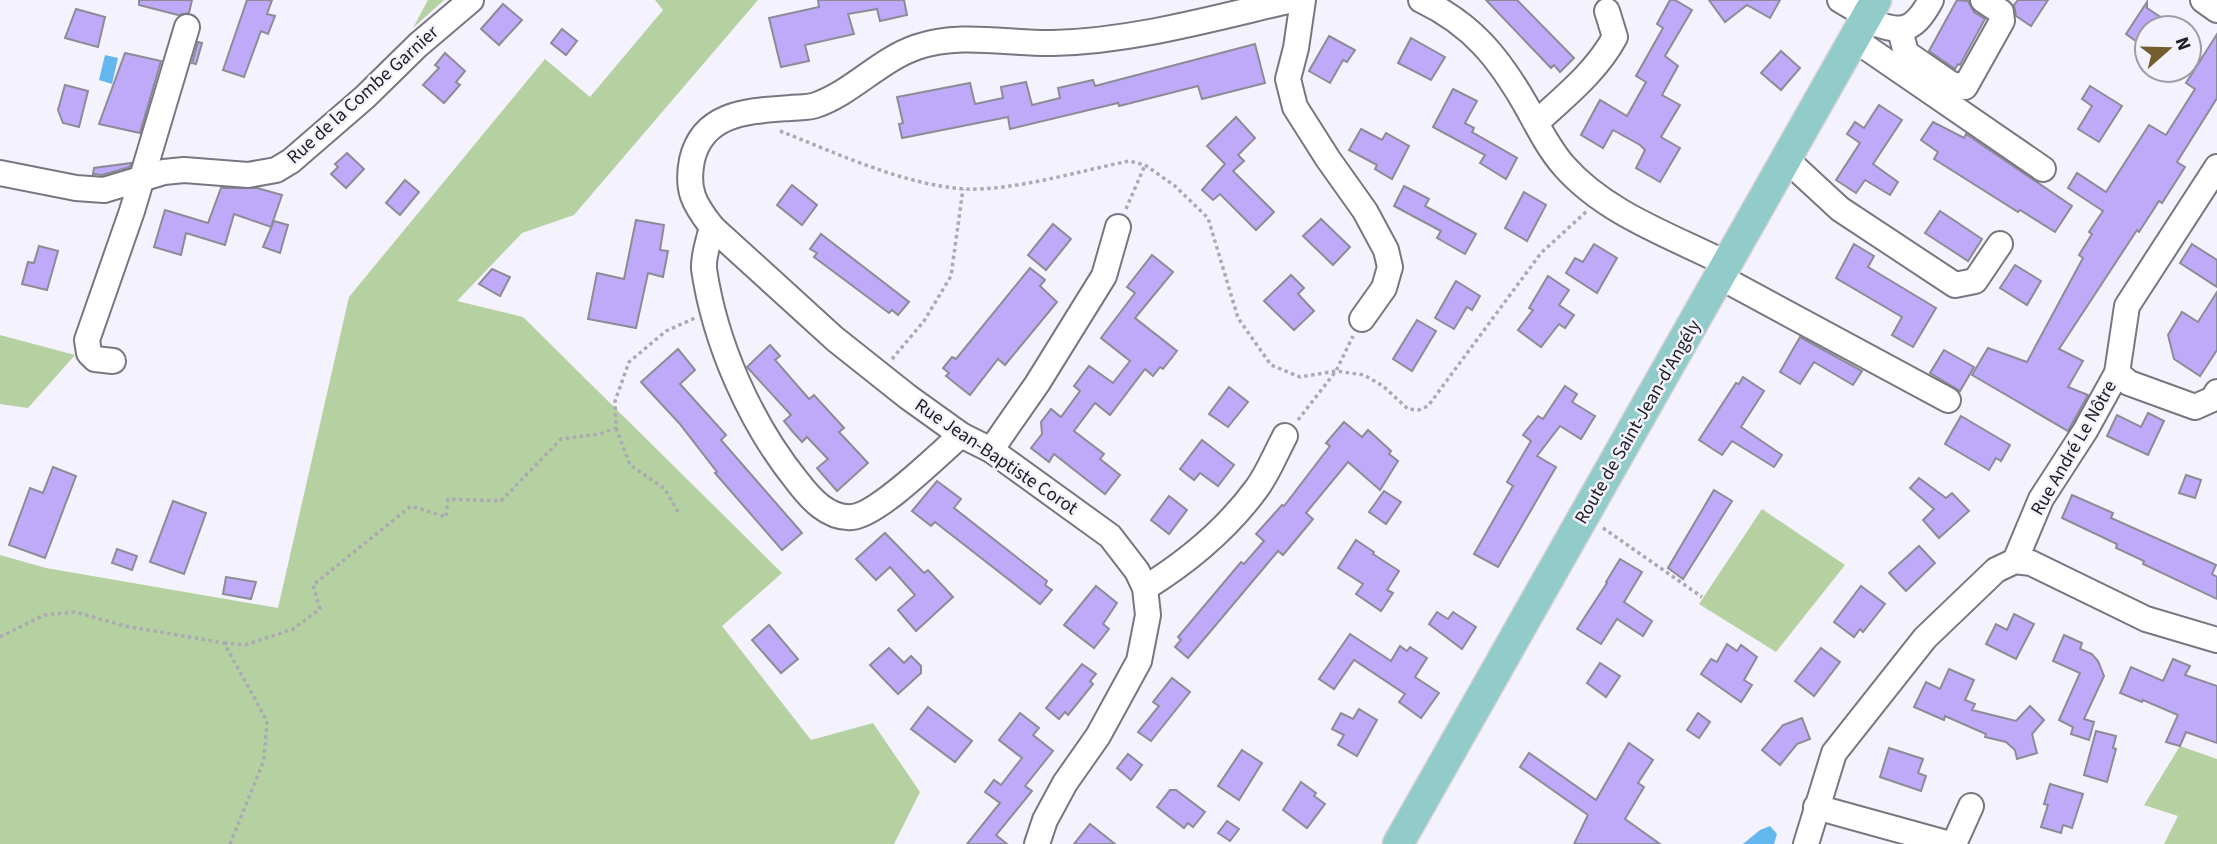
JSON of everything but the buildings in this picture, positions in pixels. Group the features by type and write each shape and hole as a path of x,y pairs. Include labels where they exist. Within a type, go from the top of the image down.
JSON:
{"main road":[{"name":"Route de Saint-Jean-d'Angély","path":"1398,844 1868,13"}],"street":[{"name":"Rue de la Combe Garnier","path":"0,173 76,188 104,190 184,170 248,175 276,170 291,161 365,97 418,45 471,0"},
{"path":"765,110 814,106 832,98 889,60 917,47 958,39 1054,43 1153,32 1292,0"},
{"path":"1303,0 1288,79 1295,107 1365,211 1386,250 1390,267 1384,288 1362,318"},
{"path":"1421,0 1444,11 1484,43 1514,85 1562,164 1601,198 1948,400"},
{"path":"1840,0 1900,30 1912,27 1921,18 1931,0"},
{"path":"1900,30 1906,53 1951,84 1965,87 2002,21 2001,12 1983,0"},
{"path":"2203,0 2217,10"},
{"path":"1536,123 1582,81 1606,54 1615,37 1607,11"},
{"path":"1868,13 2043,169"},
{"path":"113,361 95,359 89,354 87,340 141,179 187,27"},
{"name":"Rue Jean-Baptiste Corot","path":"765,110 739,113 716,123 696,142 689,176 695,206 712,227 835,339 879,374 961,435 990,450 1110,536 1137,571 1145,588 1148,615 1139,661 1098,736 1065,783 1045,820 1037,844"},
{"path":"1786,159 1840,209 1955,285 1976,281 2000,244"},
{"name":"Rue André Le Nôtre","path":"2015,561 2041,499 2085,432 2117,373 2127,306 2217,167"},
{"path":"712,227 704,266 713,310 730,365 761,433 808,495 833,515 854,517 886,501 961,435"},
{"path":"990,450 1037,384 1104,276 1118,227"},
{"name":"Rue André Le Nôtre","path":"2117,373 2129,383 2195,407 2213,399 2217,392"},
{"path":"1145,588 1177,569 1221,530 1258,487 1285,436"},
{"path":"1807,844 1834,753 1926,638 1996,570 2015,561 2031,563 2147,620 2217,640"},
{"path":"1816,807 1952,844 1971,806"}],"path":[{"path":"765,110 770,127 856,162 913,179 964,189 999,187 1129,161 1145,165 1175,186 1208,218 1238,318 1271,365 1300,377 1336,371 1364,375 1383,386 1408,409 1419,410 1428,406 1541,253 1601,198"},
{"path":"1118,227 1145,165"},
{"path":"879,374 925,321 951,276 964,189"},
{"path":"679,513 665,489 629,465 616,428 615,401 629,362 666,331 713,310"},
{"path":"1285,436 1336,371 1362,318"},
{"path":"0,637 44,615 75,612 125,626 245,645 293,629 320,608 313,585 411,506 446,517 448,499 501,501 561,439 600,434 616,428"},
{"path":"1585,516 1702,597"},
{"path":"224,643 267,721 264,760 230,844"}],"green space":[{"path":"428,0 444,0 413,28"},
{"path":"655,0 758,0 574,215 522,233 457,301 523,317 782,573 722,626 811,740 873,723 920,792 894,844 0,844 0,555 46,568 278,608 349,297 545,59 590,97 663,10"},
{"path":"0,335 75,355 28,408 0,404"},
{"path":"1762,509 1845,565 1776,652 1699,604"},
{"path":"2180,746 2217,759 2217,844 2164,844 2178,816 2144,805"}],"water":[{"path":"105,55 118,58 112,84 99,80"},
{"path":"1770,826 1777,834 1774,844 1743,844 1760,830"}]}
